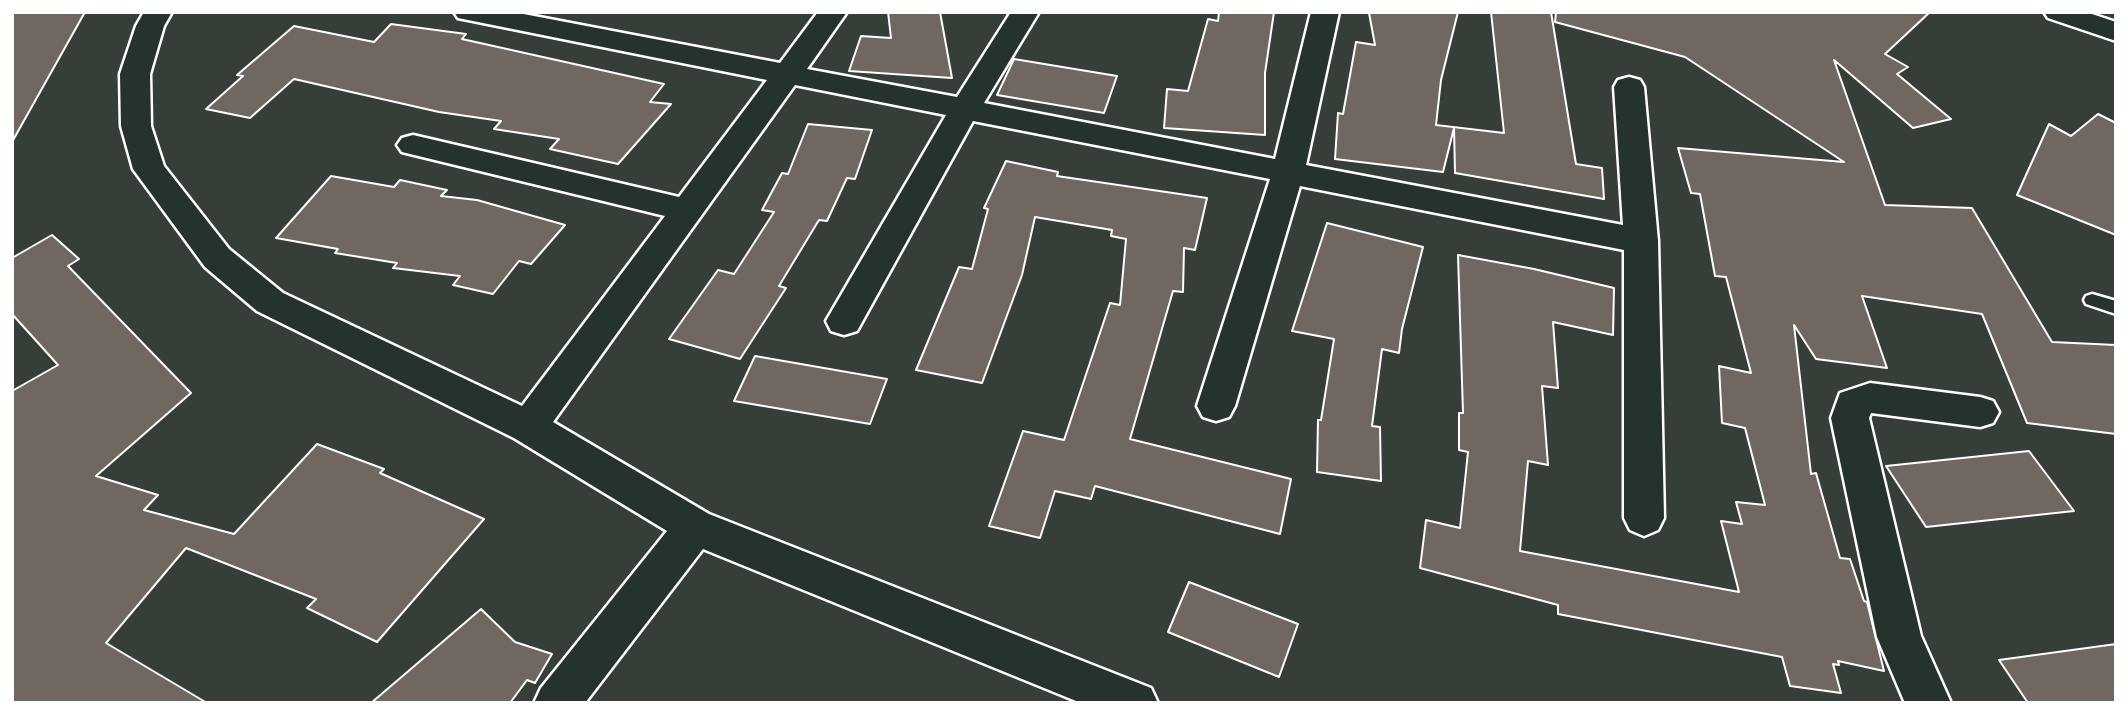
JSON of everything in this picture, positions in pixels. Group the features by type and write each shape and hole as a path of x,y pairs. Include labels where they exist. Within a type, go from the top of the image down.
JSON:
{"street":[{"path":"158,12 150,26 135,74 136,126 149,169 217,258 270,302 528,427 695,527 1135,703"},
{"path":"468,12 1641,241"},
{"path":"528,427 833,12"},
{"path":"844,321 964,110 1025,12"},
{"path":"1216,406 1288,173 1325,12"},
{"path":"2057,12 2116,32"},
{"path":"1629,88 1641,241 1644,518"},
{"path":"413,145 687,210"},
{"path":"1928,703 1899,637 1850,418 1853,404 1870,398 1980,412"},
{"path":"557,703 695,527"}],"lane":[{"path":"2092,300 2116,308"}],"building":[{"path":"12,12 85,12 12,142"},
{"path":"888,12 940,12 952,78 849,71 861,36 891,38"},
{"path":"1219,12 1274,12 1265,73 1265,135 1164,128 1167,89 1188,91 1208,19 1218,21"},
{"path":"1458,12 1441,80 1436,125 1504,133 1491,12 1551,12 1576,164 1602,168 1604,199 1455,173 1454,128 1443,172 1335,159 1338,113 1343,114 1356,42 1375,45 1369,13"},
{"path":"1556,12 1930,12 1885,54 1908,67 1897,74 1951,119 1913,128 1834,60 1885,205 1972,208 2052,342 2116,345 2116,434 2027,423 1982,314 1862,296 1887,368 1816,359 1794,325 1811,474 1816,473 1840,558 1850,559 1864,601 1867,602 1884,671 1838,661 1839,665 1833,664 1841,693 1790,686 1782,657 1558,614 1558,605 1420,568 1426,520 1460,528 1468,452 1459,450 1459,413 1463,413 1458,255 1614,288 1613,335 1553,322 1558,388 1542,386 1548,465 1528,461 1520,551 1739,592 1721,521 1742,524 1736,502 1765,505 1745,428 1722,423 1719,366 1751,373 1726,277 1715,276 1700,194 1691,193 1678,148 1844,162 1685,57 1555,22"},
{"path":"391,24 466,34 462,39 664,84 650,102 671,104 618,164 550,149 559,139 494,129 501,121 439,112 294,79 250,118 206,109 243,76 237,75 294,26 374,42"},
{"path":"1014,59 1117,76 1104,113 997,95"},
{"path":"2098,114 2116,123 2116,235 2017,195 2049,124 2071,136"},
{"path":"808,124 872,130 855,179 847,178 827,221 819,220 779,286 786,288 740,359 669,339 718,270 734,274 774,212 762,210 782,173 788,174"},
{"path":"1006,161 1058,172 1057,176 1207,198 1195,250 1184,248 1183,292 1173,291 1130,439 1291,479 1280,534 1095,486 1091,499 1055,491 1040,538 989,526 1023,431 1064,440 1110,303 1120,305 1126,239 1111,236 1112,230 1035,217 1022,275 982,383 916,370 959,267 972,269 988,209 984,208"},
{"path":"331,176 394,187 400,180 447,190 441,196 477,200 565,225 531,264 519,261 493,294 453,285 460,276 393,268 397,263 335,253 338,249 276,238"},
{"path":"1327,223 1423,247 1402,329 1399,353 1382,349 1372,426 1380,427 1381,481 1317,472 1318,420 1321,420 1334,339 1292,331"},
{"path":"52,235 79,259 68,266 191,393 96,476 158,495 144,510 234,534 317,444 384,469 380,473 484,519 377,642 307,608 316,599 186,548 106,643 207,703 12,703 12,391 58,365 12,314 12,258"},
{"path":"755,356 887,379 870,424 734,401"},
{"path":"2029,451 2074,511 1926,527 1886,466"},
{"path":"1189,582 1298,624 1279,677 1168,632"},
{"path":"481,609 515,642 552,654 535,683 527,680 510,703 371,703"},
{"path":"2116,644 2116,703 2028,703 1999,660"}]}
